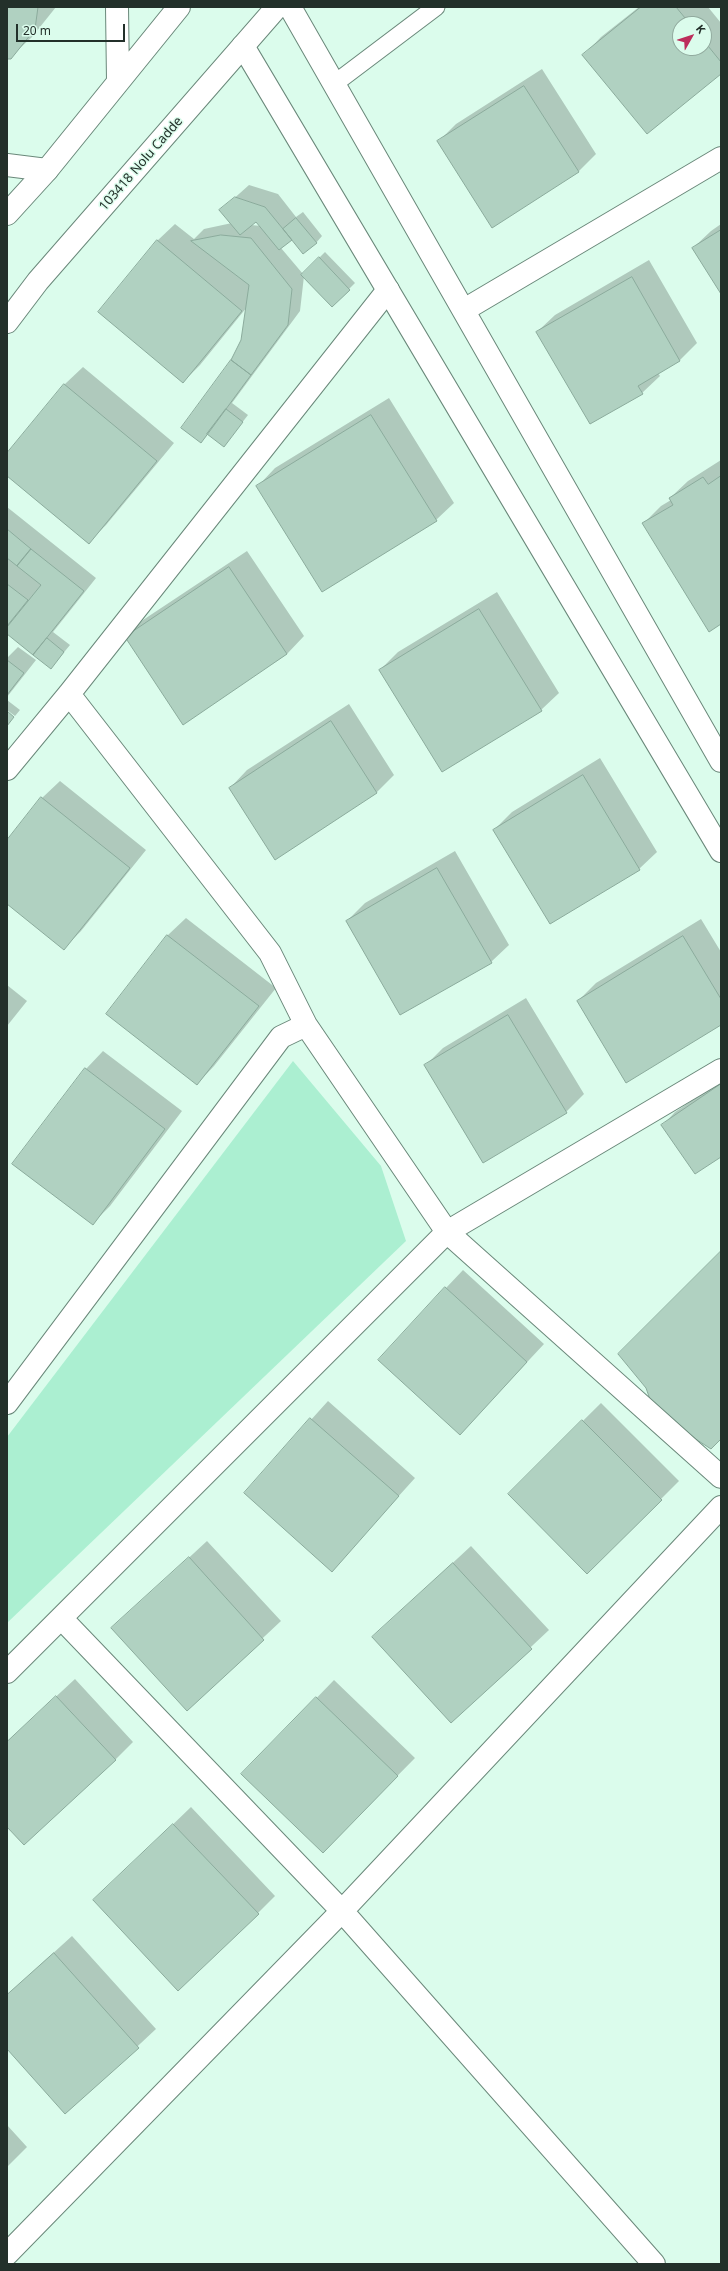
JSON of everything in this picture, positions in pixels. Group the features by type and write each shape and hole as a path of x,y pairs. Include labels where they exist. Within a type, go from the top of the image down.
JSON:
{"street":[{"path":"116,7 118,81"},
{"path":"7,214 47,170 179,7"},
{"name":"103418 Nolu Cadde","path":"7,322 38,281 277,7"},
{"path":"290,7 721,761"},
{"path":"243,46 721,851"},
{"path":"464,310 721,158"},
{"path":"7,165 47,170"},
{"path":"7,769 69,694 388,290"},
{"path":"69,694 270,953 306,1025 447,1232 721,1477"},
{"path":"10,1393 281,1038 306,1025"},
{"path":"7,1672 62,1619 447,1232 721,1070"},
{"path":"7,2254 342,1911 721,1507"},
{"path":"62,1619 342,1911 654,2264"}],"lane":[{"path":"334,84 436,7"}],"green space":[{"path":"293,1061 381,1166 406,1241 7,1623 7,1437"}],"building":[{"path":"7,7 38,7 35,29 11,59 7,59"},
{"path":"641,7 676,7 683,16 672,16 672,56 712,56 712,51 721,62 721,74 647,134 582,55"},
{"path":"524,86 579,172 492,228 437,141"},
{"path":"235,197 265,207 292,240 279,250 256,222 240,235 219,210"},
{"path":"296,218 317,243 303,254 283,229"},
{"path":"721,230 721,294 692,248"},
{"path":"221,235 251,238 292,289 288,325 251,375 231,360 241,340 249,285 191,241"},
{"path":"157,240 242,311 183,383 98,312"},
{"path":"319,257 350,290 332,307 301,275"},
{"path":"632,277 680,361 638,386 643,394 590,424 536,332"},
{"path":"231,360 251,375 201,443 181,428"},
{"path":"64,384 157,461 89,544 7,476 7,453"},
{"path":"226,409 243,422 224,447 207,434"},
{"path":"371,415 437,521 322,592 256,486"},
{"path":"721,476 721,624 709,632 642,523 673,505 669,498 703,477 708,484"},
{"path":"7,529 31,549 17,566 7,558"},
{"path":"31,549 84,591 33,655 7,634 7,627 41,585 17,566"},
{"path":"229,567 287,654 183,725 125,637"},
{"path":"7,584 28,600 7,626"},
{"path":"479,609 542,711 442,772 379,670"},
{"path":"47,638 64,652 51,669 33,655"},
{"path":"7,660 24,673 7,695"},
{"path":"7,711 14,717 7,726"},
{"path":"331,721 377,793 275,860 229,788"},
{"path":"583,775 640,870 550,924 493,830"},
{"path":"41,797 130,868 64,950 7,904 7,840"},
{"path":"437,868 492,963 400,1015 346,921"},
{"path":"167,935 259,1006 197,1085 106,1014"},
{"path":"683,936 721,999 721,1025 626,1083 577,1001"},
{"path":"508,1015 567,1113 483,1163 424,1065"},
{"path":"85,1068 165,1129 93,1225 12,1164"},
{"path":"721,1084 721,1157 695,1174 661,1125"},
{"path":"721,1251 721,1439 711,1449 688,1434 652,1405 646,1388 618,1354"},
{"path":"445,1287 527,1362 460,1435 378,1360"},
{"path":"310,1418 399,1496 332,1572 244,1493"},
{"path":"582,1420 662,1500 587,1574 508,1494"},
{"path":"189,1557 264,1640 187,1711 111,1628"},
{"path":"453,1563 532,1649 451,1723 372,1637"},
{"path":"56,1696 116,1760 24,1845 7,1827 7,1742"},
{"path":"316,1697 398,1776 323,1853 241,1774"},
{"path":"173,1824 259,1914 178,1991 93,1900"},
{"path":"54,1953 139,2048 65,2114 7,2049 7,1995"}]}
